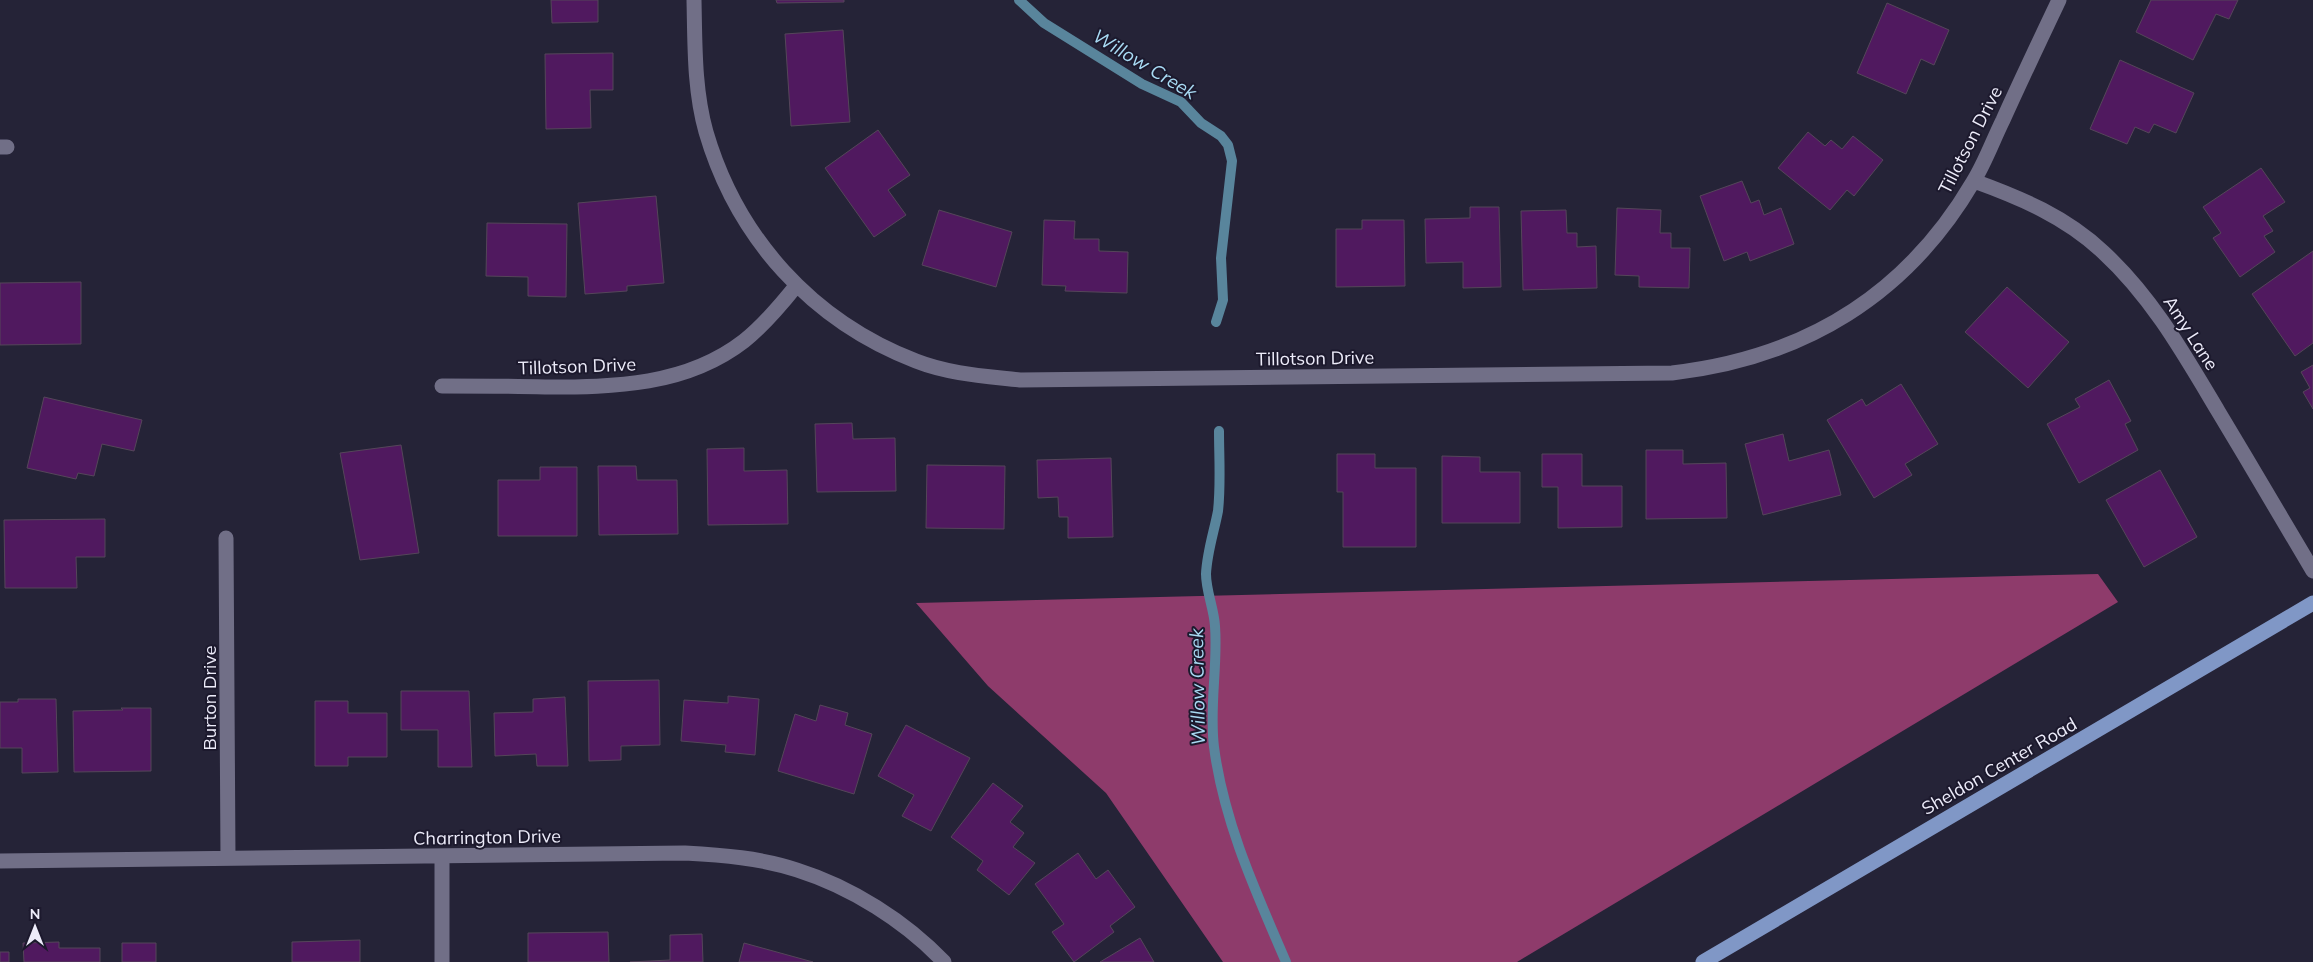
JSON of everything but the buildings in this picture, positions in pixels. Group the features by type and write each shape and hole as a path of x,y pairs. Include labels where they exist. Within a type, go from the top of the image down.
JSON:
{"main road":[{"name":"Sheldon Center Road","path":"1703,962 2313,603"}],"street":[{"path":"694,0 696,72 706,131 724,182 766,253 796,286"},
{"name":"Tillotson Drive","path":"442,386 607,387 641,383 673,376 710,362 743,341 772,315 796,286 834,318 874,342 917,361 962,374 1020,380 1672,372 1709,369 1745,361 1813,335 1845,317 1875,296 1929,244 1974,181 2059,0"},
{"name":"Amy Lane","path":"1974,181 2022,198 2064,222 2102,250 2136,284 2171,333 2313,571"},
{"name":"Burton Drive","path":"226,538 228,858"},
{"name":"Charrington Drive","path":"0,861 685,853 732,856 797,870 832,884 877,908 929,947 944,962"},
{"path":"442,856 442,962"}],"shaded area":[{"path":"2098,574 2118,602 1517,962 1223,962 1106,793 988,686 916,603"}],"waterway":[{"name":"Willow Creek","path":"1019,0 1044,23 1142,84 1181,102 1201,123 1221,136 1228,145 1232,161 1221,258 1223,300 1216,322"},
{"name":"Willow Creek","path":"1219,431 1219,501 1206,574 1216,641 1212,717 1214,747 1225,803 1242,857 1286,962"}]}
